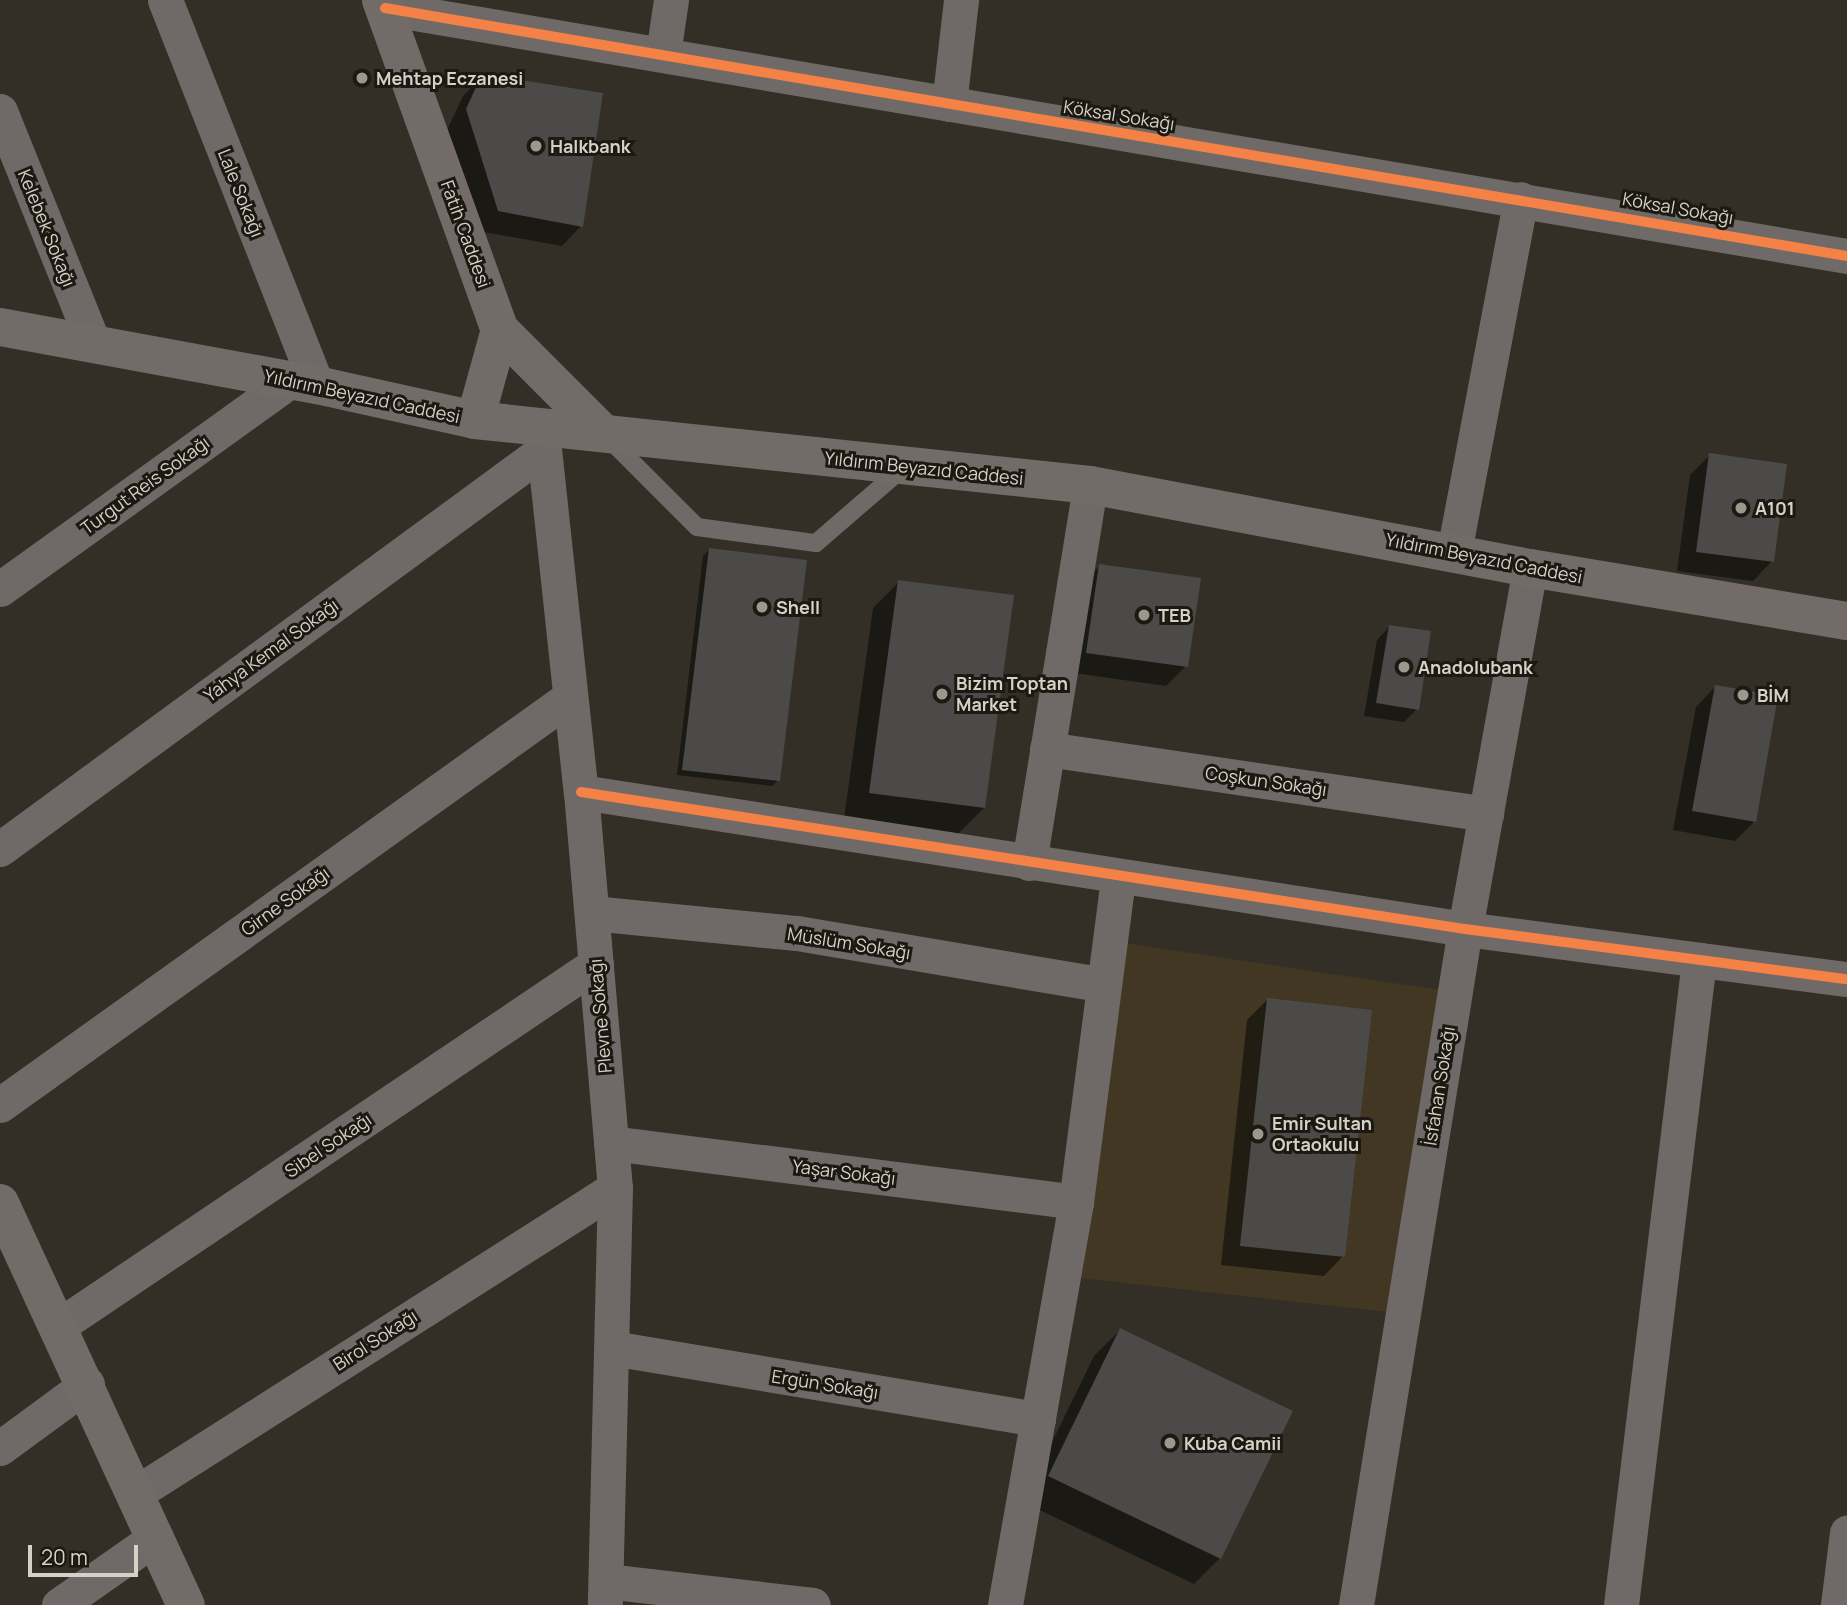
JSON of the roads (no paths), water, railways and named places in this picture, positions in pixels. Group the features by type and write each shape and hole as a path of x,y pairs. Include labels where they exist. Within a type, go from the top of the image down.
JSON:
{"main road":[{"name":"Fatih Caddesi","path":"383,4 500,330 603,433"},
{"name":"Yıldırım Beyazıd Caddesi","path":"0,327 304,383 475,420 543,440 603,433 1090,485 1530,568 1847,621"},
{"path":"475,420 500,330"},
{"path":"4,1223 60,1325 186,1605"}],"street":[{"name":"Lale Sokağı","path":"165,0 304,383"},
{"path":"663,54 671,0"},
{"path":"949,104 961,0"},
{"name":"Köksal Sokağı","path":"383,4 949,104 1847,256"},
{"name":"Kelebek Sokağı","path":"0,111 94,345"},
{"path":"1454,552 1521,199"},
{"name":"Turgut Reis Sokağı","path":"0,589 304,383"},
{"name":"Plevne Sokağı","path":"543,440 581,792 615,1188 606,1593"},
{"name":"Yahya Kemal Sokağı","path":"0,849 543,440"},
{"path":"1028,863 1090,485"},
{"name":"İsfahan Sokağı","path":"1356,1605 1465,929 1530,568"},
{"name":"Girne Sokağı","path":"0,1105 570,698"},
{"name":"Coşkun Sokağı","path":"1047,749 1486,814"},
{"path":"581,792 1465,929 1847,979"},
{"path":"1005,1605 1076,1202 1118,877"},
{"name":"Müslüm Sokağı","path":"592,913 797,933 1104,985"},
{"path":"1621,1605 1699,960"},
{"name":"Sibel Sokağı","path":"60,1325 596,964"},
{"name":"Yaşar Sokağı","path":"611,1143 1076,1202"},
{"name":"Birol Sokağı","path":"136,1493 615,1188"},
{"name":"Ergün Sokağı","path":"612,1348 1038,1419"},
{"path":"0,1448 87,1384"},
{"path":"1838,1605 1847,1533"},
{"path":"59,1605 156,1537"},
{"path":"606,1593 813,1605"}],"lane":[{"path":"603,433 697,527 816,543 904,467"}],"place":[{"name":"Mehtap Eczanesi","path":"362,78"},
{"name":"Halkbank","path":"536,146"},
{"name":"A101","path":"1741,508"},
{"name":"Shell","path":"762,607"},
{"name":"TEB","path":"1144,615"},
{"name":"Anadolubank","path":"1404,667"},
{"name":"Bizim Toptan Market","path":"942,694"},
{"name":"BİM","path":"1743,695"},
{"name":"Emir Sultan Ortaokulu","path":"1258,1134"},
{"name":"Kuba Camii","path":"1170,1443"}]}
